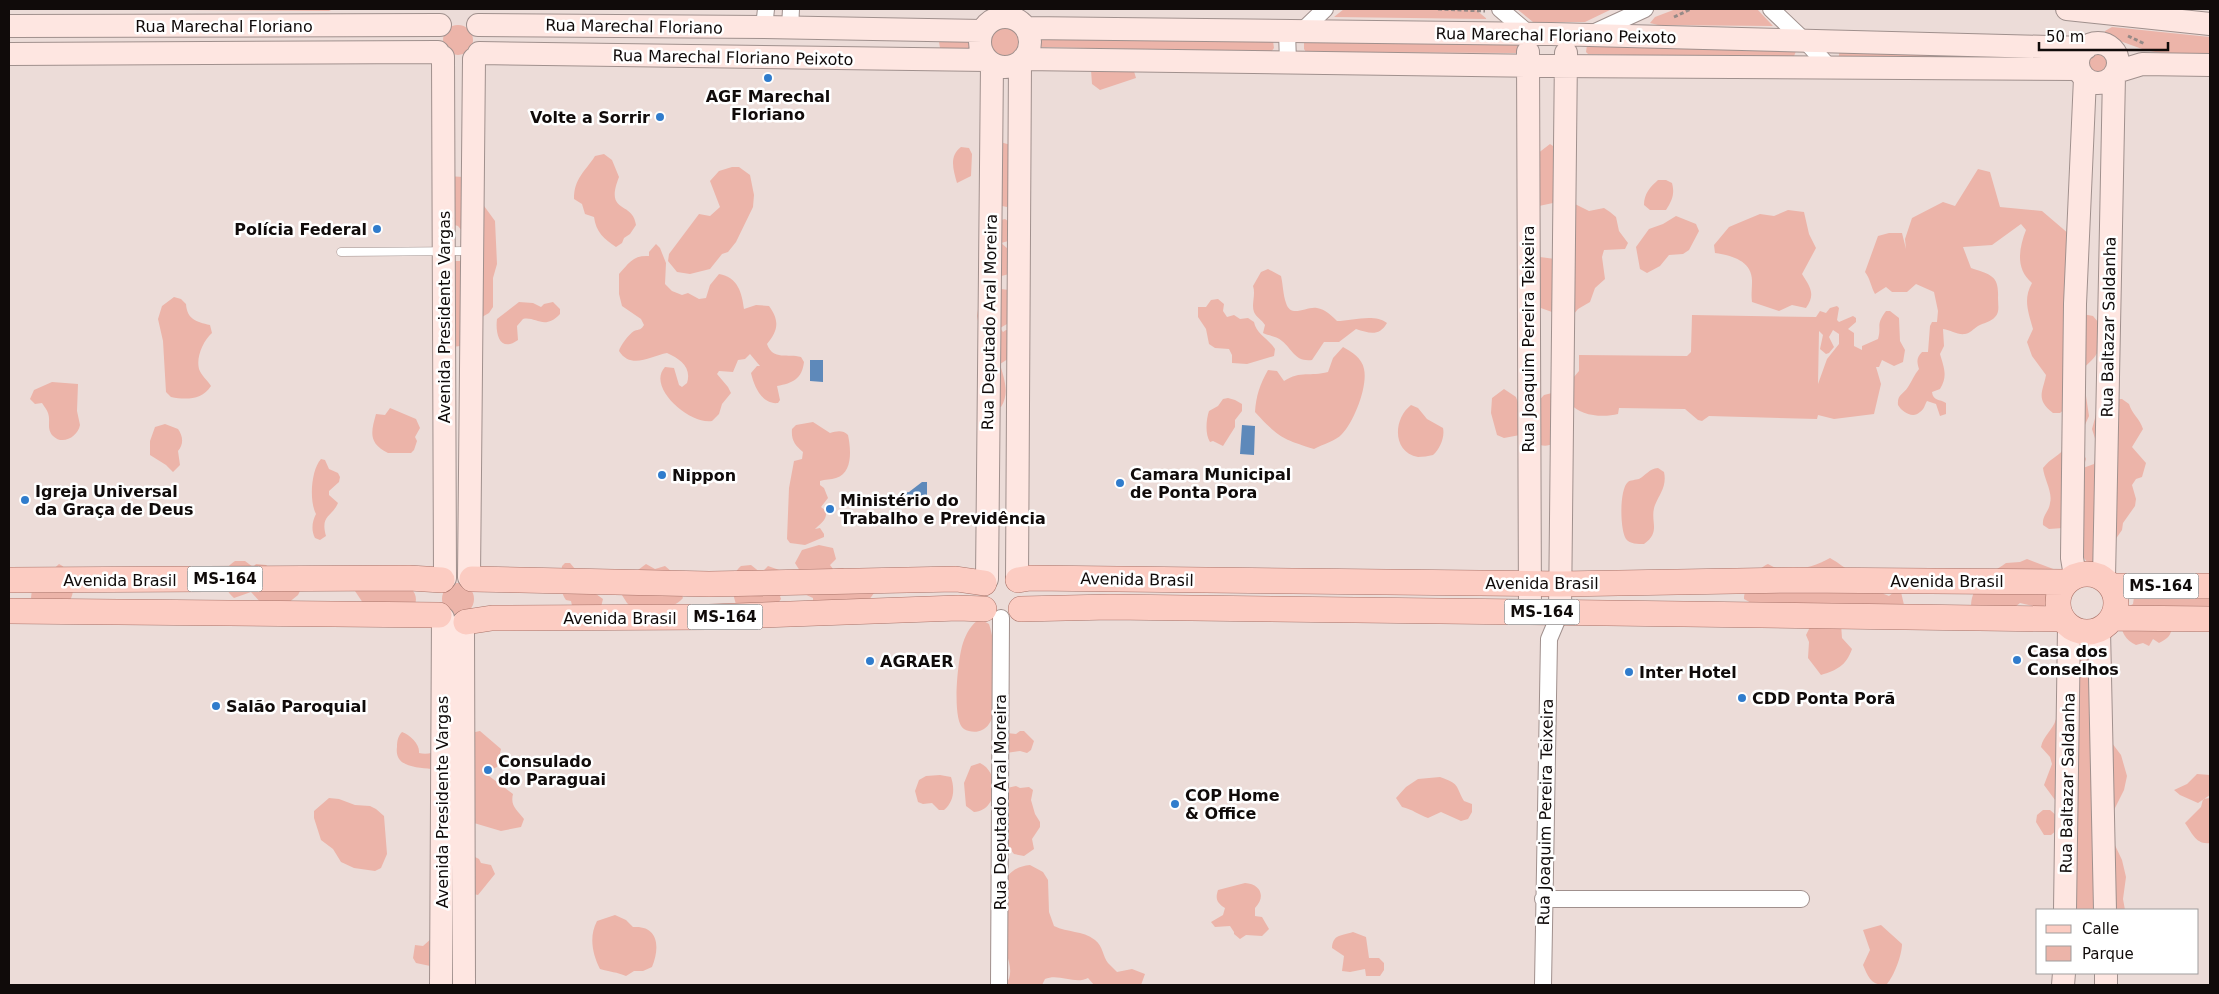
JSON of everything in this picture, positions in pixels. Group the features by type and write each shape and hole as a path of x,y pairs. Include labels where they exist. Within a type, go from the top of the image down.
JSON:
{"main road":[{"path":"334,25 352,9"},
{"path":"2067,9 2210,24"},
{"path":"459,16 476,18 483,40 476,56 457,64 441,55 435,40 443,18 459,16"},
{"name":"Rua Marechal Floriano","path":"9,26 32,17 222,26 334,25 443,18"},
{"path":"1006,17 1018,20 1026,28 1030,41 1027,54 1022,61 1007,67 989,62 980,46 982,31 991,21 1006,17"},
{"name":"Rua Marechal Floriano","path":"476,18 790,18"},
{"name":"Rua Marechal Floriano Peixoto","path":"790,18 982,31"},
{"path":"222,26 222,53"},
{"name":"Rua Marechal Floriano Peixoto","path":"1026,28 1528,33 2086,48"},
{"name":"Rua Joaquim Pereira Teixeira","path":"1528,33 1528,584 1530,612"},
{"name":"Rua Joaquim Pereira Teixeira","path":"1560,613 1567,34"},
{"path":"2097,43 2103,44 2109,46 2115,67 2106,82 2099,83 2082,74 2079,57 2086,48 2097,43"},
{"name":"Rua Marechal Floriano","path":"9,54 441,55"},
{"name":"Avenida Presidente Vargas","path":"441,55 444,251 457,578"},
{"name":"Rua Marechal Floriano Peixoto","path":"476,56 989,62"},
{"name":"Avenida Presidente Vargas","path":"457,578 472,251 476,56"},
{"name":"Rua Marechal Floriano Peixoto","path":"1022,61 1830,68 2082,74"},
{"name":"Rua Deputado Aral Moreira","path":"1018,579 1022,61"},
{"name":"Rua Deputado Aral Moreira","path":"986,581 989,62"},
{"path":"2115,67 2142,64 2210,64"},
{"name":"Rua Baltazar Saldanha","path":"2108,582 2108,306 2115,67"},
{"name":"Rua Baltazar Saldanha","path":"2070,579 2072,558 2075,304 2082,74"},
{"path":"2075,304 2108,306"},
{"name":"MS-164","path":"986,581 1002,573 1018,579"},
{"name":"MS-164","path":"2070,579 2090,574 2108,582 2210,586"},
{"path":"457,578 481,589 482,602 477,614 453,619 434,603 434,595 457,578"},
{"name":"Avenida Brasil","path":"9,580 457,578 709,584 956,579 986,581"},
{"path":"986,581 980,594 1002,612 1024,601 1025,592 1018,579"},
{"name":"Avenida Brasil","path":"1018,579 1528,584 1793,580 2070,579"},
{"path":"2066,623 2058,610 2058,600 2060,590 2070,579"},
{"path":"2105,624 2116,605 2115,595 2108,582"},
{"path":"709,584 710,617"},
{"name":"Avenida Brasil","path":"9,611 453,619 710,617 948,609 1002,612 1110,608 1530,612 2066,623"},
{"name":"MS-164","path":"2066,623 2084,632 2105,624 2210,618"},
{"name":"Avenida Presidente Vargas","path":"441,985 453,619"},
{"name":"Avenida Presidente Vargas","path":"453,619 464,985"},
{"name":"Rua Baltazar Saldanha","path":"2065,909 2066,623"},
{"name":"Rua Baltazar Saldanha","path":"2105,624 2105,909"}],"street":[{"path":"1288,63 1294,31 1325,9"},
{"path":"1500,9 1528,33"},
{"path":"1589,35 1645,9"},
{"path":"1770,9 1830,68"},
{"name":"Rua Deputado Aral Moreira","path":"999,985 1002,612"},
{"path":"1530,612 1549,639"},
{"name":"Rua Joaquim Pereira Teixeira","path":"1543,985 1549,639 1560,613"},
{"path":"1543,899 1801,899"}],"lane":[{"path":"341,252 472,251"}],"green space":[{"path":"49,9 333,9 329,11"},
{"path":"1344,9 1475,9 1487,19 1334,17"},
{"path":"1517,9 1612,9 1585,22 1533,22"},
{"path":"1676,9 1757,9 1773,26 1658,25 1650,23 1655,17"},
{"path":"458,25 469,29 473,40 469,51 458,55 447,51 443,40 447,29"},
{"path":"1004,26 1013,28 1020,40 1015,53 1009,56 1002,57 942,50 940,48 939,42 942,40 990,40 996,30"},
{"path":"2112,27 2210,37 2210,54 2161,53 2145,50 2106,36 2105,31"},
{"path":"1039,39 1273,41 1274,48 1271,52 1042,47 1039,45"},
{"path":"1304,42 1519,44 1519,49 1516,53 1306,52"},
{"path":"1587,45 1796,51 1793,59 1588,54 1586,52"},
{"path":"2099,50 2108,54 2112,63 2108,72 2099,76 2090,72 2086,63 2090,54"},
{"path":"1839,51 2063,58 1839,57"},
{"path":"1133,68 1136,78 1100,90 1092,84 1091,70"},
{"path":"1000,142 1011,145 1011,200 1007,207 997,205"},
{"path":"1550,144 1556,148 1557,197 1553,203 1539,206 1537,154"},
{"path":"961,147 969,148 972,154 971,176 957,183 953,159"},
{"path":"604,154 612,160 619,177 615,189 617,202 630,212 634,217 636,225 622,243 616,247 601,235 594,217 585,214 582,204 574,199 578,180 595,156"},
{"path":"739,167 750,175 754,195 753,207 736,242 728,252 722,254 710,269 690,274 677,272 668,261 669,254 699,214 710,216 720,207 710,181 719,171"},
{"path":"1978,169 1990,172 2000,207 2042,211 2083,246 2072,312 2093,316 2104,329 2098,352 2082,369 2089,416 2084,427 2066,408 2060,413 2053,413 2047,408 2042,399 2046,375 2032,356 2027,342 2033,329 2027,300 2032,283 2021,265 2020,251 2026,230 2021,224 1992,245 1963,247 1971,268 1993,277 1998,291 1998,311 1993,319 1967,333 1959,334 1943,329 1944,346 1940,354 1945,372 1944,380 1940,389 1932,392 1935,398 1946,403 1946,414 1940,416 1936,404 1927,401 1922,410 1914,415 1905,412 1898,405 1899,397 1908,387 1919,369 1917,362 1919,356 1922,352 1928,352 1930,326 1932,322 1937,322 1938,311 1934,292 1916,284 1907,292 1892,292 1886,287 1875,294 1865,272 1878,236 1889,233 1902,233 1906,249 1905,239 1912,218 1943,202 1955,206"},
{"path":"448,176 463,177 495,221 497,264 493,278 493,307 489,313 482,317 460,346 452,347 454,261 462,261 462,231 458,226 451,224"},
{"path":"1658,180 1666,180 1672,183 1672,197 1666,210 1650,210 1644,205 1645,197"},
{"path":"1575,204 1589,211 1604,208 1610,212 1616,217 1619,231 1628,243 1625,249 1604,250 1602,257 1605,279 1595,288 1590,302 1578,309 1573,315 1552,312 1538,307 1535,263 1540,257 1555,259"},
{"path":"1788,210 1804,212 1809,234 1816,248 1802,274 1811,291 1809,303 1806,308 1792,305 1779,311 1752,302 1752,282 1749,269 1740,260 1728,255 1715,253 1714,245 1729,227 1760,214 1774,216"},
{"path":"1676,216 1696,224 1699,231 1689,250 1683,254 1669,255 1660,266 1647,273 1640,269 1636,247 1649,229 1663,224"},
{"path":"1005,219 1008,221 1012,240 1001,243 1007,248 1009,274 994,278 1001,220"},
{"path":"656,244 660,248 666,263 665,284 672,291 682,295 688,293 699,299 706,298 710,285 719,274 731,278 735,282 742,297 744,309 756,305 769,306 773,311 776,326 774,335 767,344 770,349 777,355 801,357 804,362 803,368 796,379 777,386 780,400 778,403 767,401 757,389 751,373 757,366 760,366 750,354 745,359 738,360 733,372 719,371 717,374 731,393 722,404 719,414 712,421 703,421 682,411 666,394 661,384 661,375 665,367 674,368 679,385 682,387 687,383 688,372 684,364 667,353 635,361 624,357 619,351 630,335 634,331 641,329 644,325 641,319 622,306 619,294 619,274 635,258 649,256 649,252"},
{"path":"1268,269 1281,276 1285,300 1288,308 1291,310 1299,311 1317,308 1326,311 1337,321 1376,318 1387,323 1377,332 1369,333 1356,329 1339,342 1324,342 1312,360 1302,359 1295,355 1280,339 1263,333 1265,325 1254,312 1253,286 1261,272"},
{"path":"1001,289 1009,290 1009,320 1007,324 1000,328 1003,332 1006,330 1010,331 1011,357 1000,364 1006,391 1001,407 996,407 977,316 980,297"},
{"path":"174,297 181,299 186,304 188,313 193,319 210,325 212,333 206,340 198,359 199,369 211,386 203,394 193,398 171,397 166,392 163,341 158,319 162,306"},
{"path":"1218,299 1224,304 1223,311 1227,317 1234,315 1240,319 1248,318 1254,322 1257,330 1275,349 1274,356 1247,364 1232,363 1232,355 1229,349 1215,348 1209,344 1206,329 1198,317 1198,307 1206,307 1211,300"},
{"path":"519,302 533,303 541,307 544,304 553,302 560,309 560,314 549,322 523,319 517,326 518,340 507,344 503,343 498,336 497,319"},
{"path":"1837,306 1839,308 1837,320 1839,322 1853,316 1856,318 1856,322 1848,329 1854,333 1854,346 1862,350 1862,346 1878,339 1880,323 1886,311 1890,311 1899,318 1900,341 1905,350 1903,362 1894,366 1882,360 1879,367 1876,367 1881,384 1874,414 1834,419 1818,415 1817,419 1709,416 1702,421 1685,409 1619,408 1618,414 1599,416 1579,411 1570,403 1573,378 1579,371 1579,355 1687,356 1691,352 1692,315 1816,317 1820,311 1826,313 1830,308","holes":["1833,330 1839,334 1839,344 1827,359 1818,384 1819,331 1823,335 1820,349 1826,354 1834,347 1829,337"]},
{"path":"1343,347 1359,359 1363,365 1365,376 1362,394 1355,413 1347,428 1333,441 1314,449 1295,443 1275,432 1255,412 1259,390 1268,370 1277,371 1284,381 1296,376 1328,372 1333,358"},
{"path":"52,382 78,384 77,411 80,425 73,436 65,440 57,439 53,436 49,428 48,413 42,403 35,404 30,399 34,390"},
{"path":"1504,389 1516,397 1521,411 1534,406 1544,395 1552,393 1554,443 1546,446 1542,445 1525,434 1504,438 1497,435 1491,413 1492,398"},
{"path":"1228,398 1242,404 1242,411 1235,420 1235,427 1223,446 1213,441 1210,442 1207,435 1207,423 1209,411 1218,406 1223,399"},
{"path":"2122,399 2129,404 2143,429 2132,447 2146,463 2142,477 2136,479 2132,485 2136,499 2135,506 2123,523 2122,530 2101,560 2088,563 2084,558 2071,551 2063,528 2049,529 2043,525 2051,499 2043,468 2063,450 2083,452 2086,459 2083,468 2094,464 2098,448 2092,429 2100,400"},
{"path":"1411,405 1418,408 1427,419 1443,428 1441,443 1433,455 1418,457 1409,454 1403,449 1398,434 1398,426 1405,411"},
{"path":"390,408 416,419 420,428 415,437 417,441 414,450 411,453 388,453 374,441 372,432 376,414 385,415"},
{"path":"813,422 830,433 840,431 848,435 850,460 842,475 834,479 820,481 820,485 824,488 828,498 821,507 826,511 826,517 815,529 820,528 824,537 805,545 790,543 787,539 789,488 794,461 802,459 803,452 794,442 792,429 796,425"},
{"path":"165,424 178,429 182,437 182,443 178,451 180,465 173,472 150,455 150,441 155,427"},
{"path":"321,459 325,460 329,469 338,473 340,477 339,482 329,491 329,495 338,503 324,524 326,536 320,540 315,538 313,532 316,514 312,501 312,486 315,470"},
{"path":"1658,468 1664,472 1665,481 1655,505 1654,530 1644,544 1632,543 1626,539 1623,528 1621,510 1625,486 1629,481 1639,479"},
{"path":"819,545 833,548 836,559 830,565 833,569 843,568 874,593 869,600 813,605 813,598 802,593 800,571 795,563 802,550"},
{"path":"1830,558 1878,587 1884,594 1889,596 1894,592 1901,592 1904,605 1841,624 1842,638 1852,649 1850,655 1840,666 1821,675 1808,658 1809,642 1806,635 1810,621 1757,606 1744,599 1746,589 1752,579 1759,570 1768,564 1791,570 1816,565"},
{"path":"2027,559 2056,570 2046,597 2047,604 2041,608 2020,603 2015,607 1972,612 1973,595 1987,575 2006,563 2020,562"},
{"path":"235,561 245,561 253,567 256,564 266,565 300,591 298,595 282,608 264,606 251,592 234,598 226,589 224,574 226,569"},
{"path":"565,563 570,563 596,594 603,599 601,607 573,610 571,601 566,600 561,588 562,566"},
{"path":"59,564 67,570 72,580 73,590 70,600 37,606 31,598 32,589"},
{"path":"646,564 655,569 665,566 672,572 683,598 678,603 672,606 651,608 630,606 627,603 620,592 638,579 638,570"},
{"path":"751,565 761,573 768,566 782,571 785,592 780,596 781,599 778,603 737,607 733,591 733,580 741,566"},
{"path":"2210,579 2210,611 2203,606 2145,607 2172,627 2168,637 2159,643 2153,639 2149,646 2143,643 2136,645 2124,634 2121,625 2122,615 2124,609 2133,604 2134,597"},
{"path":"458,583 470,587 474,599 470,611 458,615 446,611 442,599 446,587"},
{"path":"356,587 410,588 416,596 415,605 363,603 355,591"},
{"path":"980,619 989,624 992,634 996,664 997,697 994,712 989,723 982,730 973,732 964,729 960,724 957,688 959,661 963,643 969,630"},
{"path":"2076,655 2099,655 2112,662 2110,693 2112,743 2121,755 2127,776 2124,790 2109,820 2113,841 2122,860 2126,877 2123,899 2125,909 2058,909 2057,830 2051,835 2044,835 2036,822 2037,815 2043,810 2050,810 2057,816 2058,804 2044,785 2052,764 2050,757 2041,747 2056,719 2058,685"},
{"path":"480,731 501,749 497,767 488,771 489,776 513,794 513,805 524,819 521,827 501,831 474,823 431,769 414,767 403,763 397,754 398,741 402,732 414,740 418,746 419,753 427,754 442,749 464,736"},
{"path":"1024,731 1034,741 1031,750 1027,753 1020,751 1006,753 1007,733 1016,734"},
{"path":"980,763 987,768 991,775 994,791 988,805 982,810 974,812 966,806 964,783 971,766"},
{"path":"2197,774 2210,775 2210,795 2198,803 2180,795 2174,790 2187,784"},
{"path":"940,775 951,777 953,786 952,799 944,810 939,810 932,803 923,804 918,802 915,791 919,780 926,776"},
{"path":"1440,777 1454,783 1464,801 1472,804 1472,812 1468,819 1461,821 1441,812 1428,818 1402,807 1396,798 1406,787 1418,779"},
{"path":"1016,786 1020,788 1029,787 1033,790 1031,800 1035,814 1040,822 1040,827 1032,839 1034,849 1024,856 1014,854 1005,843 1008,814 1006,813 1007,788"},
{"path":"329,798 339,799 355,805 370,806 384,816 387,854 381,868 375,871 354,868 341,862 333,849 321,840 314,818 314,811"},
{"path":"2210,798 2210,843 2205,843 2195,838 2185,823 2201,807 2203,799"},
{"path":"475,857 481,863 491,865 495,874 478,895 469,893"},
{"path":"1030,865 1043,872 1048,880 1049,912 1054,926 1085,935 1095,940 1100,945 1108,963 1117,972 1132,969 1145,974 1141,985 1094,985 1088,978 1078,980 1056,977 1045,979 1042,985 1005,985 1010,974 1010,968 1001,938 1000,906 1002,890 1004,882 1013,871"},
{"path":"1245,883 1258,888 1261,896 1255,908 1255,916 1262,917 1269,929 1262,936 1246,935 1240,939 1234,934 1230,926 1215,927 1211,922 1223,915 1225,908 1217,901 1218,890"},
{"path":"615,915 626,920 633,927 642,927 653,934 656,952 652,967 643,971 634,971 626,976 600,969 592,945 593,933 597,921"},
{"path":"1881,925 1902,944 1899,959 1892,976 1887,984 1882,985 1871,980 1863,965 1870,950 1863,930"},
{"path":"1353,932 1366,937 1369,958 1379,958 1384,963 1384,970 1380,976 1366,976 1365,969 1350,972 1342,971 1344,956 1332,948 1333,943 1338,936"},
{"path":"432,938 435,967 416,963 413,958 415,945 423,946"}],"water":[{"path":"810,360 823,360 823,382 810,381"},
{"path":"1242,425 1255,426 1254,455 1240,454"},
{"path":"922,482 927,482 927,499 903,500 903,493 909,492"}],"place":[{"name":"AGF Marechal Floriano","path":"768,78"},
{"name":"Volte a Sorrir","path":"660,117"},
{"name":"Polícia Federal","path":"377,229"},
{"name":"Nippon","path":"662,475"},
{"name":"Camara Municipal de Ponta Pora","path":"1120,483"},
{"name":"Igreja Universal da Graça de Deus","path":"25,500"},
{"name":"Ministério do Trabalho e Previdência","path":"830,509"},
{"name":"Casa dos Conselhos","path":"2017,660"},
{"name":"AGRAER","path":"870,661"},
{"name":"Inter Hotel","path":"1629,672"},
{"name":"CDD Ponta Porã","path":"1742,698"},
{"name":"Salão Paroquial","path":"216,706"},
{"name":"Consulado do Paraguai","path":"488,770"},
{"name":"COP Home & Office","path":"1175,804"}]}
